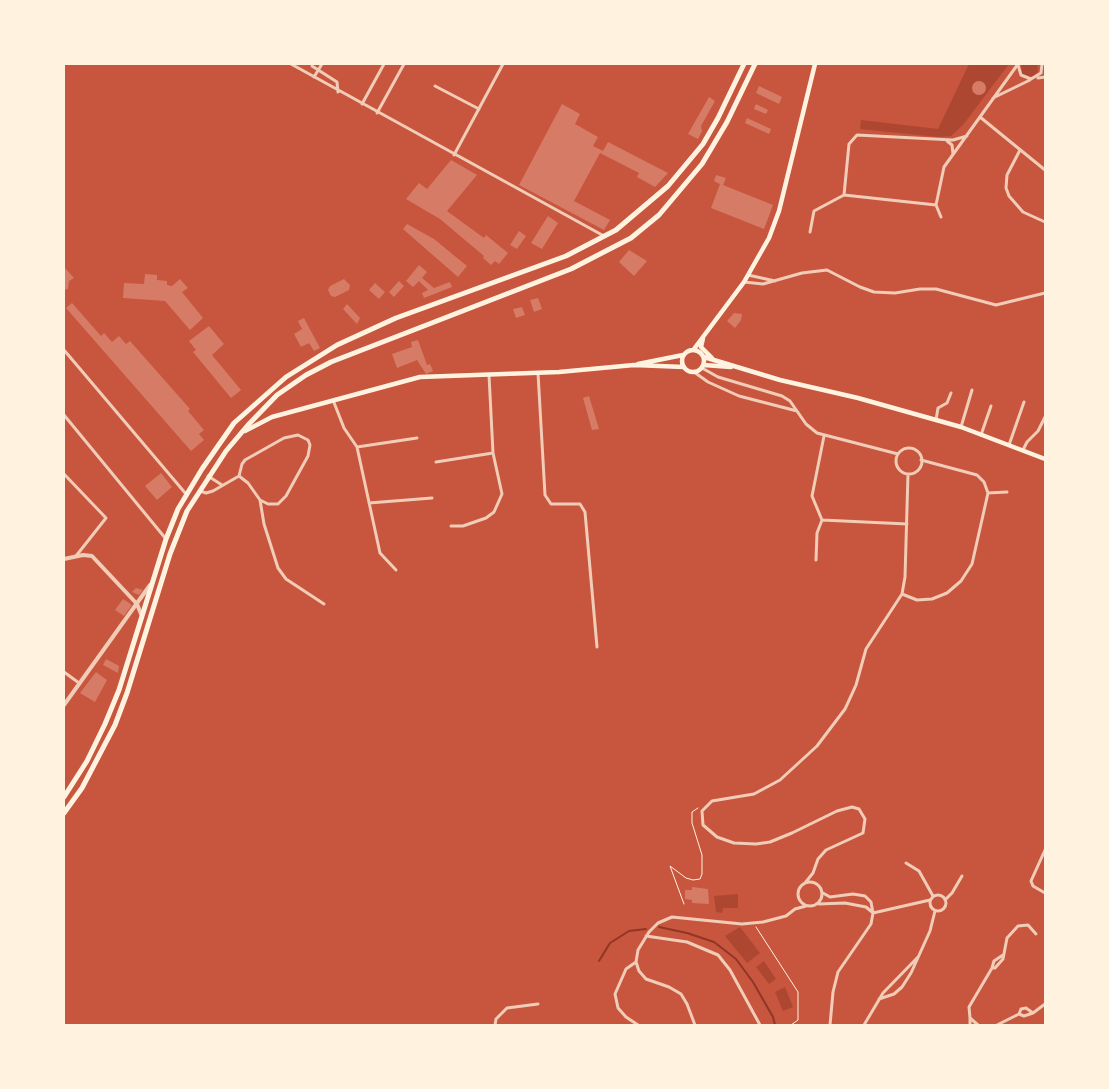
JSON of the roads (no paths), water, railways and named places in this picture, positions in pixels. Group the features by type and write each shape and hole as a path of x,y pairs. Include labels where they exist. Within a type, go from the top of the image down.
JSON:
{"highway":[{"path":"64,797 87,761 105,724 118,690 166,539 186,494 234,423 271,388 315,357 375,327 559,258 604,236 635,216 668,186 713,128 744,64"},
{"path":"64,813 82,788 115,725 128,693 170,554 184,518 208,476 238,436 277,395 306,375 331,362 568,270 631,238 659,215 702,164 724,127 755,64"}],"main road":[{"path":"238,436 251,426 272,417 420,377 538,373 634,365 683,355 694,350 744,282 769,238 779,211 816,64"},
{"path":"703,336 701,347 714,359"},
{"path":"694,350 700,352 704,357 740,368 962,428 1045,459"},
{"path":"683,355 684,367"},
{"path":"703,367 704,357"},
{"path":"634,365 684,367 694,372 703,367 740,368"},
{"path":"267,405 272,417"}],"street":[{"path":"291,64 338,92 604,236"},
{"path":"314,77 322,64"},
{"path":"362,104 384,64"},
{"path":"377,113 404,64"},
{"path":"454,155 503,64"},
{"path":"1018,64 1021,75 1033,79 1045,77"},
{"path":"941,218 936,205 944,167 1018,64"},
{"path":"993,99 1033,79 1041,73 1042,64"},
{"path":"308,74 312,65 319,69 338,83 338,92"},
{"path":"435,86 479,109"},
{"path":"980,117 1045,170"},
{"path":"844,195 849,144 852,137 860,134 943,139 968,136"},
{"path":"943,139 952,145 953,155"},
{"path":"1020,150 1007,176 1006,188 1023,212 1045,222"},
{"path":"810,232 814,211 844,195 936,205"},
{"path":"744,282 757,284 776,281 802,273 827,270 874,292 895,293 920,289 936,289 996,305 1045,293"},
{"path":"748,275 776,281"},
{"path":"64,350 186,494"},
{"path":"703,367 718,377 782,396 790,401 811,429 824,436 898,454"},
{"path":"694,372 708,382 739,396 797,411"},
{"path":"538,373 545,495 551,504 580,504 585,512 597,647"},
{"path":"451,526 477,522 494,512 502,494 502,485 493,453 490,374"},
{"path":"962,428 972,390"},
{"path":"936,420 938,408 947,403 951,393"},
{"path":"333,399 344,428 357,447 380,553 396,570"},
{"path":"1009,445 1024,402"},
{"path":"981,435 991,406"},
{"path":"64,415 166,539"},
{"path":"1023,450 1027,442 1038,431 1045,417"},
{"path":"200,490 206,493 239,476 242,464 246,460 284,438 298,435 308,440 310,445 308,456 283,500 274,504 260,500"},
{"path":"816,560 817,533 822,520 814,505 812,496 824,436"},
{"path":"357,447 417,438"},
{"path":"904,449 912,449 918,453 921,460 916,472 908,474 897,467 898,454 904,449"},
{"path":"436,462 493,453"},
{"path":"902,594 916,600 932,599 947,593 961,581 972,564 988,493 984,482 976,475 921,460"},
{"path":"64,474 106,518 76,556"},
{"path":"795,909 799,900 798,890 806,883 818,860 826,850 863,833 865,819 859,810 852,807 837,811 770,842 744,844 723,840 707,830 701,818 703,808 712,802 748,795 768,788 780,780 817,746 845,709 856,685 866,650 902,594 905,577 908,474"},
{"path":"208,476 222,485"},
{"path":"239,476 248,483 260,500 264,524 278,568 286,579 324,604"},
{"path":"988,493 1007,492"},
{"path":"369,503 432,498"},
{"path":"822,520 906,524"},
{"path":"64,559 76,556 92,556 137,604 141,614"},
{"path":"64,705 151,584"},
{"path":"64,672 79,683"},
{"path":"1045,850 1031,881 1033,886 1045,893"},
{"path":"906,864 919,871 933,896"},
{"path":"814,869 822,893 830,897 853,894 865,896 871,902 873,913 871,924 838,972 833,992 830,1025"},
{"path":"879,999 894,994 902,987 920,955 935,912 945,908 945,900 952,893 962,876"},
{"path":"806,883 818,884"},
{"path":"818,904 822,893"},
{"path":"933,896 941,896 945,900"},
{"path":"933,896 930,900 930,907 935,912"},
{"path":"799,900 806,906"},
{"path":"873,913 930,900"},
{"path":"695,1025 688,1004 681,994 642,976 636,962 638,950 646,936 658,923 672,917 742,924 754,923 786,916 795,909 818,904 845,903 866,907 873,913"},
{"path":"970,1025 969,1008 992,968 994,961 1003,955 1007,938 1018,926 1028,926 1036,934"},
{"path":"646,936 687,942 718,955 730,970 760,1025"},
{"path":"864,1025 879,999 920,955"},
{"path":"636,962 626,969 615,994 618,1008 626,1017 638,1025"},
{"path":"495,1025 496,1019 507,1008 538,1004"},
{"path":"1019,1014 1024,1016 1033,1013 1045,1004"},
{"path":"997,1025 1019,1014 1021,1009 1026,1008 1033,1013"},
{"path":"970,1018 978,1025"}],"waterway":[{"path":"659,927 687,933 714,942 736,959 753,982 773,1017 775,1025"},
{"path":"599,961 610,943 629,931 646,929"}]}
